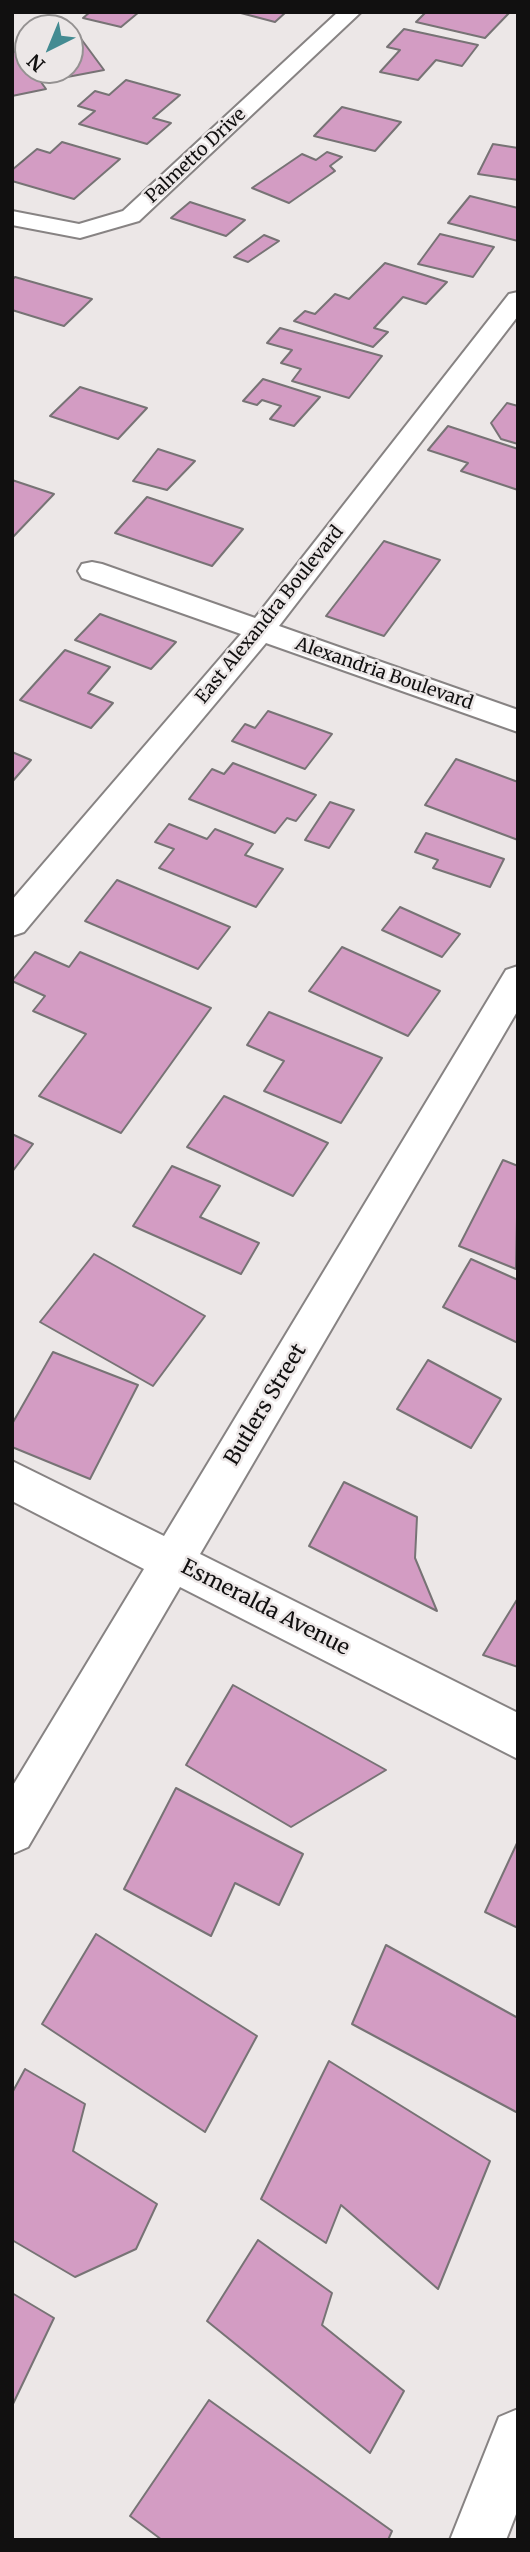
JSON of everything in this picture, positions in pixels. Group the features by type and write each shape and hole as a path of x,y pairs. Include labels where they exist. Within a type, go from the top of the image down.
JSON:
{"street":[{"name":"Palmetto Drive","path":"12,218 80,231 131,216 351,12"},
{"name":"East Alexandra Boulevard","path":"12,923 261,631 518,299"},
{"name":"Alexandria Boulevard","path":"92,571 518,721"},
{"name":"Butlers Street","path":"12,1831 518,979"},
{"name":"Esmeralda Avenue","path":"12,1480 518,1737"},
{"path":"478,2540 518,2436"}],"building":[{"path":"90,12 139,12 121,27 84,17"},
{"path":"237,12 286,12 275,22"},
{"path":"426,12 510,12 485,38 416,22"},
{"path":"404,29 478,45 462,66 436,60 418,80 380,72 400,50 387,47"},
{"path":"84,43 104,70 84,74"},
{"path":"12,50 14,84 42,84 46,89 12,96"},
{"path":"126,80 180,95 153,118 171,123 147,144 79,124 95,111 78,106 95,91 109,95"},
{"path":"342,107 401,122 375,151 314,136"},
{"path":"62,142 120,159 74,199 12,181 12,170 37,149 50,153"},
{"path":"493,144 518,148 518,180 478,174"},
{"path":"327,152 342,157 330,166 335,171 289,203 252,188 302,154 316,160"},
{"path":"470,196 518,208 518,241 448,223"},
{"path":"190,202 245,220 226,236 171,218"},
{"path":"440,234 494,247 473,277 418,264"},
{"path":"264,235 279,241 248,262 234,257"},
{"path":"385,263 447,282 426,304 403,297 374,328 388,332 373,347 294,321 305,311 315,314 335,294 349,299"},
{"path":"15,277 92,299 64,326 12,310 12,280"},
{"path":"280,328 382,356 349,398 292,381 301,369 281,363 292,350 267,343"},
{"path":"263,379 320,397 294,426 270,419 281,406 262,400 257,405 243,401"},
{"path":"80,387 147,408 118,439 50,416"},
{"path":"507,403 518,406 518,444 501,439 491,423"},
{"path":"448,426 518,449 518,490 461,471 468,463 428,450"},
{"path":"158,449 195,461 167,490 133,481"},
{"path":"12,480 54,494 12,538"},
{"path":"147,497 243,529 212,566 115,533"},
{"path":"384,541 440,560 384,636 326,616"},
{"path":"100,614 176,642 151,669 75,640"},
{"path":"65,650 110,667 88,693 113,703 91,728 20,700"},
{"path":"268,711 332,734 305,769 232,741 245,724 255,728"},
{"path":"12,752 31,760 12,782"},
{"path":"456,759 518,782 518,840 425,805"},
{"path":"233,763 316,795 296,821 287,818 275,833 189,799 212,769 224,774"},
{"path":"330,802 354,810 329,848 305,840"},
{"path":"169,824 207,839 215,829 253,844 245,855 283,869 256,907 159,868 174,849 155,842"},
{"path":"426,833 504,859 490,887 433,868 438,860 415,852"},
{"path":"117,880 230,927 198,969 85,921"},
{"path":"400,907 460,934 442,957 382,930"},
{"path":"342,947 440,991 408,1036 309,991"},
{"path":"35,952 69,967 80,952 211,1008 121,1133 39,1096 86,1034 33,1011 45,996 12,981"},
{"path":"269,1012 382,1058 341,1123 264,1091 284,1061 247,1045"},
{"path":"224,1096 328,1143 293,1196 187,1147"},
{"path":"12,1134 33,1144 12,1172"},
{"path":"503,1160 518,1166 516,1269 459,1246"},
{"path":"172,1166 220,1186 200,1217 259,1243 241,1274 133,1226"},
{"path":"94,1254 205,1316 153,1386 40,1322"},
{"path":"471,1259 518,1280 518,1343 443,1307"},
{"path":"53,1352 138,1385 90,1479 12,1447 12,1424"},
{"path":"428,1360 501,1399 471,1448 397,1409"},
{"path":"344,1482 417,1517 415,1558 437,1611 309,1546"},
{"path":"518,1598 518,1667 483,1655"},
{"path":"233,1685 386,1770 291,1827 186,1765"},
{"path":"176,1788 303,1854 279,1905 235,1883 211,1936 124,1889"},
{"path":"518,1841 518,1928 485,1912"},
{"path":"96,1934 257,2036 205,2132 42,2024"},
{"path":"386,1945 518,2018 518,2113 352,2024"},
{"path":"329,2061 490,2161 438,2289 341,2205 326,2243 261,2199"},
{"path":"25,2069 85,2104 73,2151 157,2204 136,2249 75,2277 12,2240 12,2093"},
{"path":"258,2240 332,2293 322,2325 404,2391 370,2453 207,2321"},
{"path":"12,2293 54,2318 12,2406"},
{"path":"209,2400 392,2531 388,2540 162,2540 130,2516"}]}
